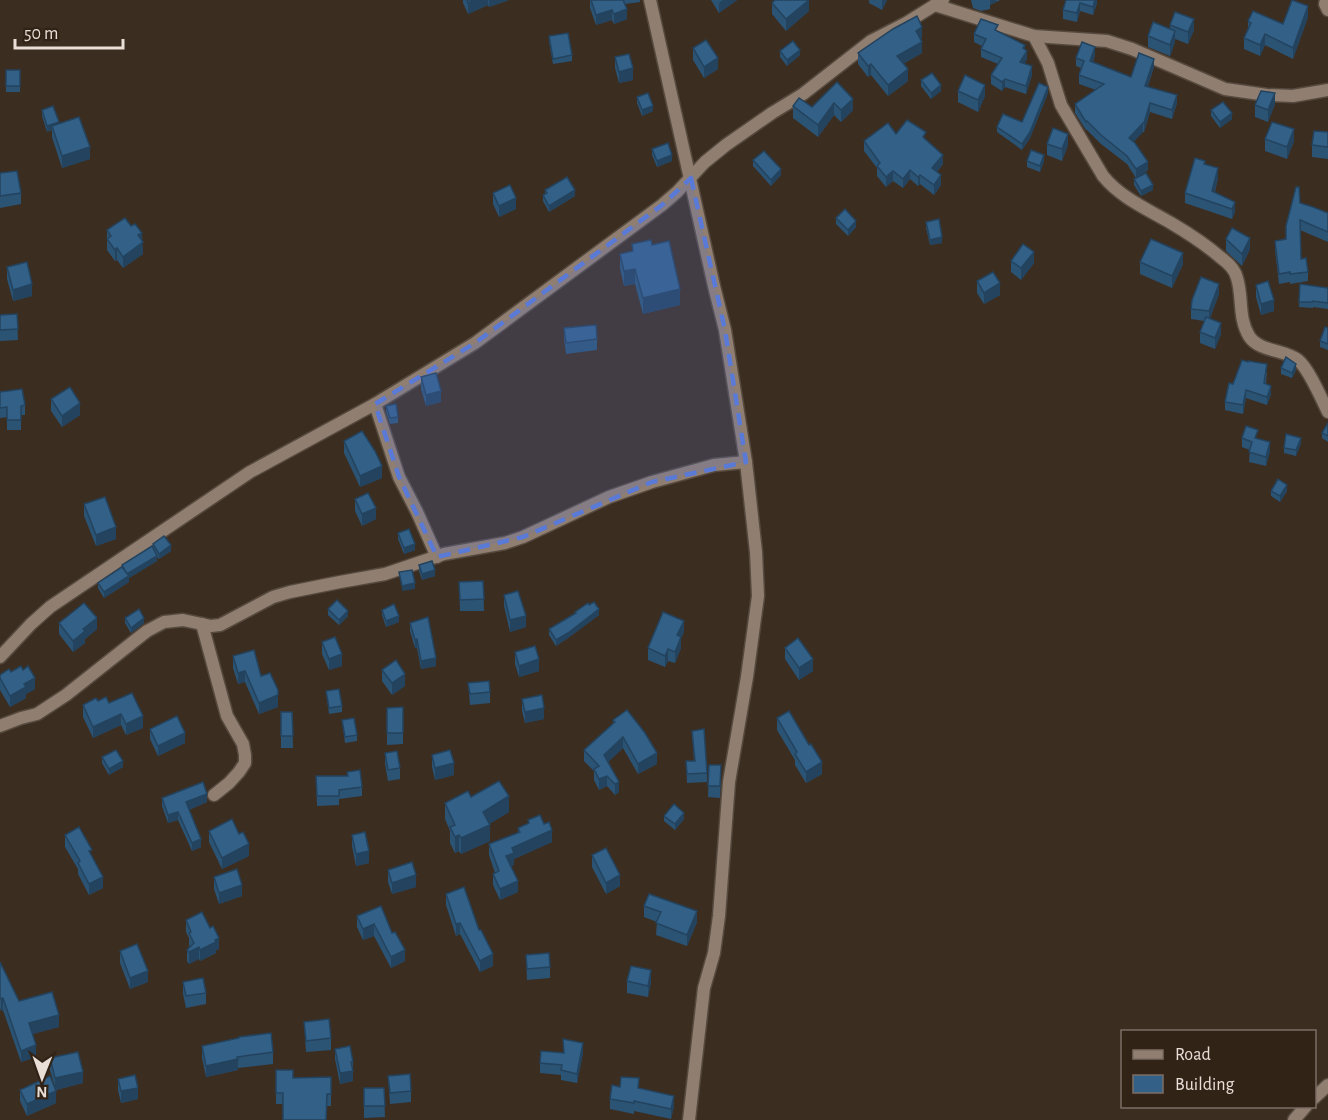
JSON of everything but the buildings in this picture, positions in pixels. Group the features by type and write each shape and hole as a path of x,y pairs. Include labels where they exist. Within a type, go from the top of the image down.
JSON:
{"street":[{"path":"650,0 725,330 746,462 756,552 758,596 729,782 719,916 714,953 704,988 689,1120"},
{"path":"1326,0 1328,10"},
{"path":"0,657 50,607 231,484 375,404 475,343 662,205 705,162 726,145 803,94 871,41 939,2 1034,36 1107,41 1132,49 1225,89 1293,96 1328,90"},
{"path":"1034,36 1048,63 1061,105 1103,176 1128,198 1199,240 1234,271 1238,279 1244,323 1252,340 1259,345 1296,358 1303,364 1328,412"},
{"path":"375,404 399,477 437,557"},
{"path":"0,726 38,714 66,695 147,631 164,622 183,620 212,626 220,625 273,597 385,574 444,554 506,543 524,537 609,497 651,482 714,465 746,462"},
{"path":"202,624 227,716 243,744 245,755 245,763 239,772 230,783 214,795"},
{"path":"1316,1096 1328,1085"},
{"path":"1294,1120 1305,1108"}],"highlighted area":[{"path":"691,178 725,330 746,462 652,482 523,537 437,557 399,477 375,404 475,343 662,205"}]}
